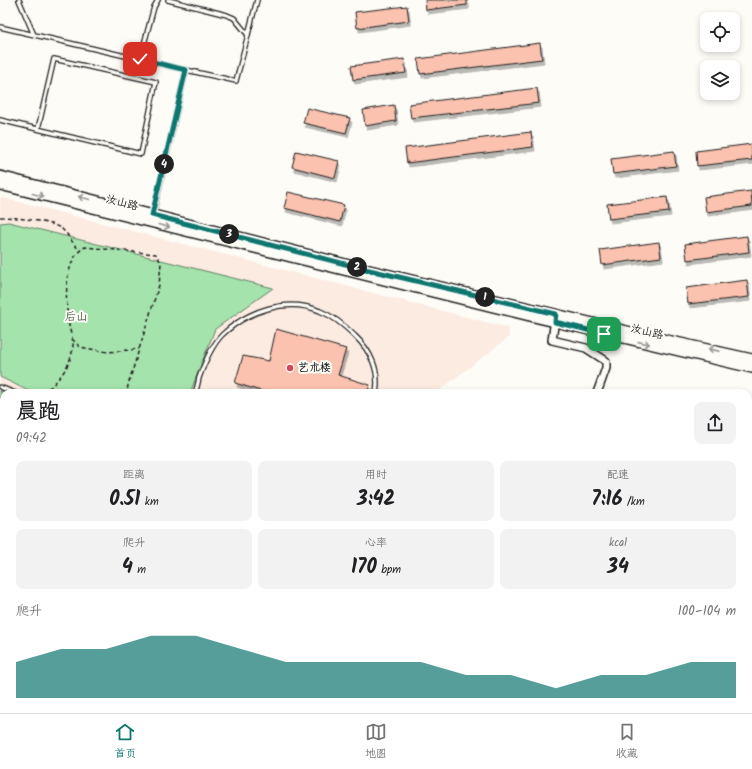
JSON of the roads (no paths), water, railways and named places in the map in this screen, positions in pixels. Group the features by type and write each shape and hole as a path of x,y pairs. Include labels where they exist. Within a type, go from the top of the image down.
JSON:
{"street":[{"name":"汝山路","path":"0,176 752,368"},
{"name":"汝山路","path":"0,185 555,318 752,359"},
{"path":"555,318 552,340 586,348 606,361 606,368 598,389"}],"lane":[{"path":"18,0 34,35"},
{"path":"140,59 154,7 158,0"},
{"path":"168,0 234,18 248,35"},
{"path":"0,27 236,81 257,0"},
{"path":"0,120 141,154 156,82 54,59 38,129"},
{"path":"152,215 186,70"},
{"path":"196,389 208,356 221,336 236,323 256,312 270,308 295,306 310,308 330,316 360,341 366,348 376,367 378,376 376,389"}],"place":[{"name":"艺术楼","path":"290,368"}],"park label":[{"name":"后山","path":"76,317"}]}
